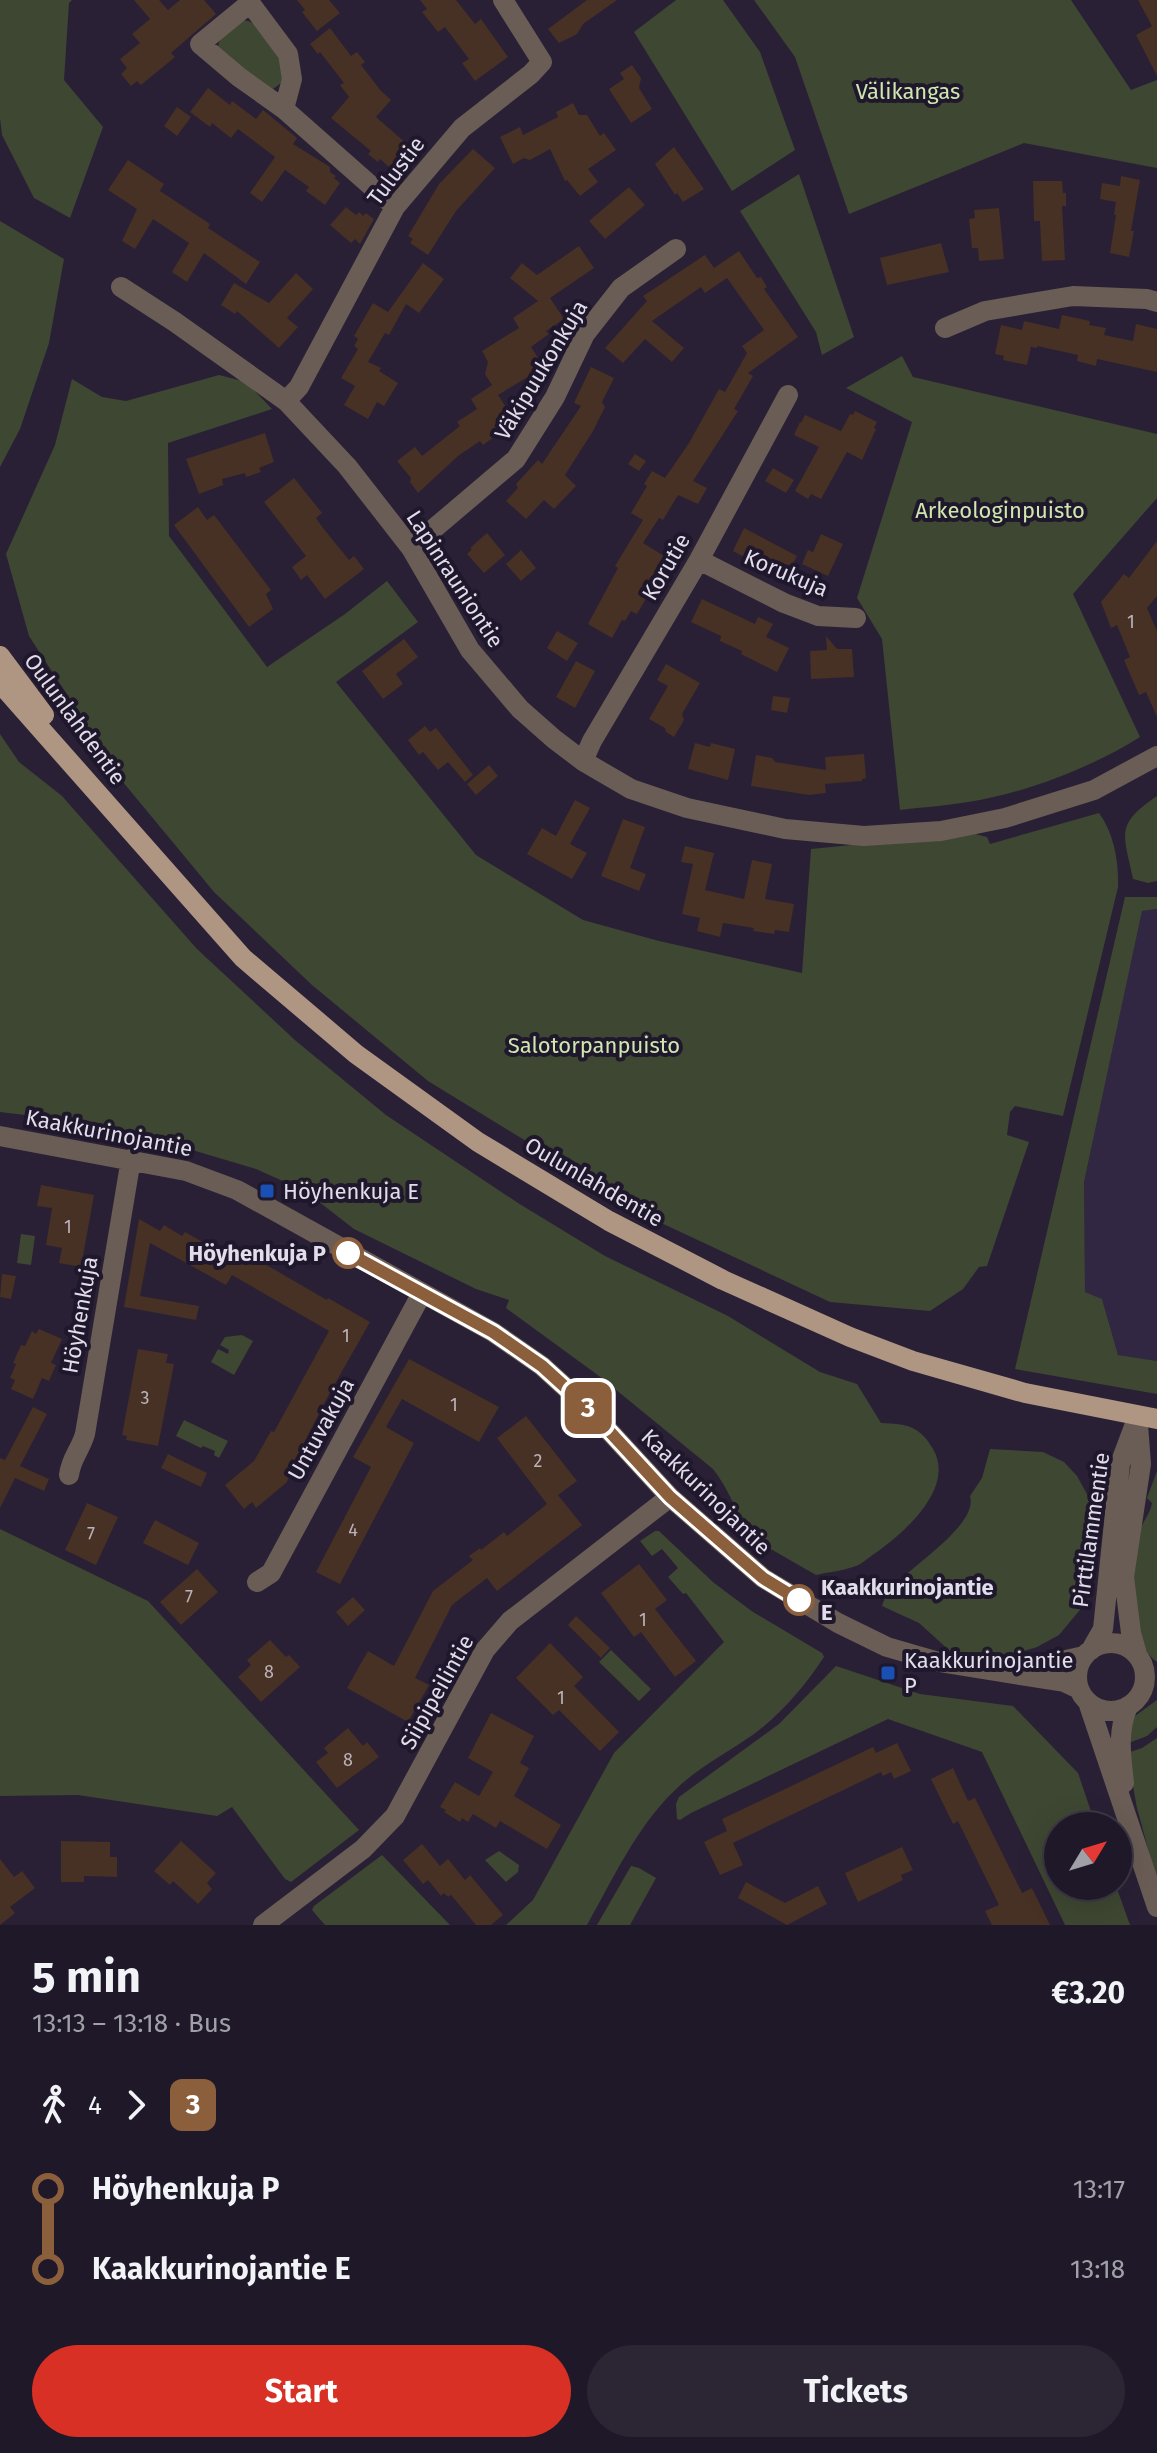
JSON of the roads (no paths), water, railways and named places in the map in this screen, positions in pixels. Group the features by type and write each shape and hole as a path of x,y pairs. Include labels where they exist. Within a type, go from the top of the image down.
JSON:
{"main road":[{"name":"Oulunlahdentie","path":"0,656 110,810"},
{"name":"Oulunlahdentie","path":"0,683 243,958 356,1054 478,1142 609,1221 723,1280 850,1337 900,1356 1025,1393 1147,1417"}],"street":[{"name":"Tulustie","path":"286,401 299,387 395,207 462,128 542,62 503,0"},
{"path":"284,109 292,79 288,54 250,3 200,44 284,109 395,207"},
{"name":"Väkipuukonkuja","path":"411,548 516,459 555,397 585,334 621,288 676,249"},
{"name":"Lapinrauniontie","path":"121,287 286,401 347,466 411,548 470,650 520,709 583,761 631,789 687,808 785,829 864,836 941,831 1005,818 1094,790 1157,756"},
{"path":"945,328 985,311 1073,296 1157,302"},
{"name":"Korutie","path":"583,761 699,560 788,395"},
{"name":"Korukuja","path":"699,560 784,603 818,616 856,618"},
{"name":"Kaakkurinojantie","path":"0,1136 186,1171 237,1190 493,1332 542,1366 587,1407 670,1497 763,1578 845,1627 887,1647 939,1662 1064,1682 1084,1696"},
{"name":"Höyhenkuja","path":"69,1475 71,1461 80,1450 85,1434 131,1159"},
{"name":"Untuvakuja","path":"257,1582 271,1573 422,1293"},
{"name":"Pirttilammentie","path":"1087,1653 1103,1629 1120,1464 1147,1417"},
{"name":"Pirttilammentie","path":"1146,1663 1131,1633 1124,1577 1147,1417"},
{"name":"Siipipeilintie","path":"263,1925 363,1849 395,1816 485,1650 510,1621 670,1497"},
{"path":"1127,1812 1077,1671 1087,1653 1103,1643 1124,1645 1146,1663 1143,1689 1121,1723 1120,1749 1128,1812"},
{"name":"Kaakkurinojantie","path":"1012,1672 1087,1653"},
{"path":"1084,1696 1106,1711 1157,1692"},
{"path":"1132,1828 1157,1907"}],"place":[{"name":"Höyhenkuja E","path":"267,1191"},
{"name":"Höyhenkuja P","path":"348,1253"},
{"name":"Kaakkurinojantie E","path":"799,1600"},
{"name":"Kaakkurinojantie P","path":"888,1673"}],"park label":[{"name":"Välikangas","path":"908,91"},
{"name":"Arkeologinpuisto","path":"1000,510"},
{"name":"Salotorpanpuisto","path":"594,1045"}]}
